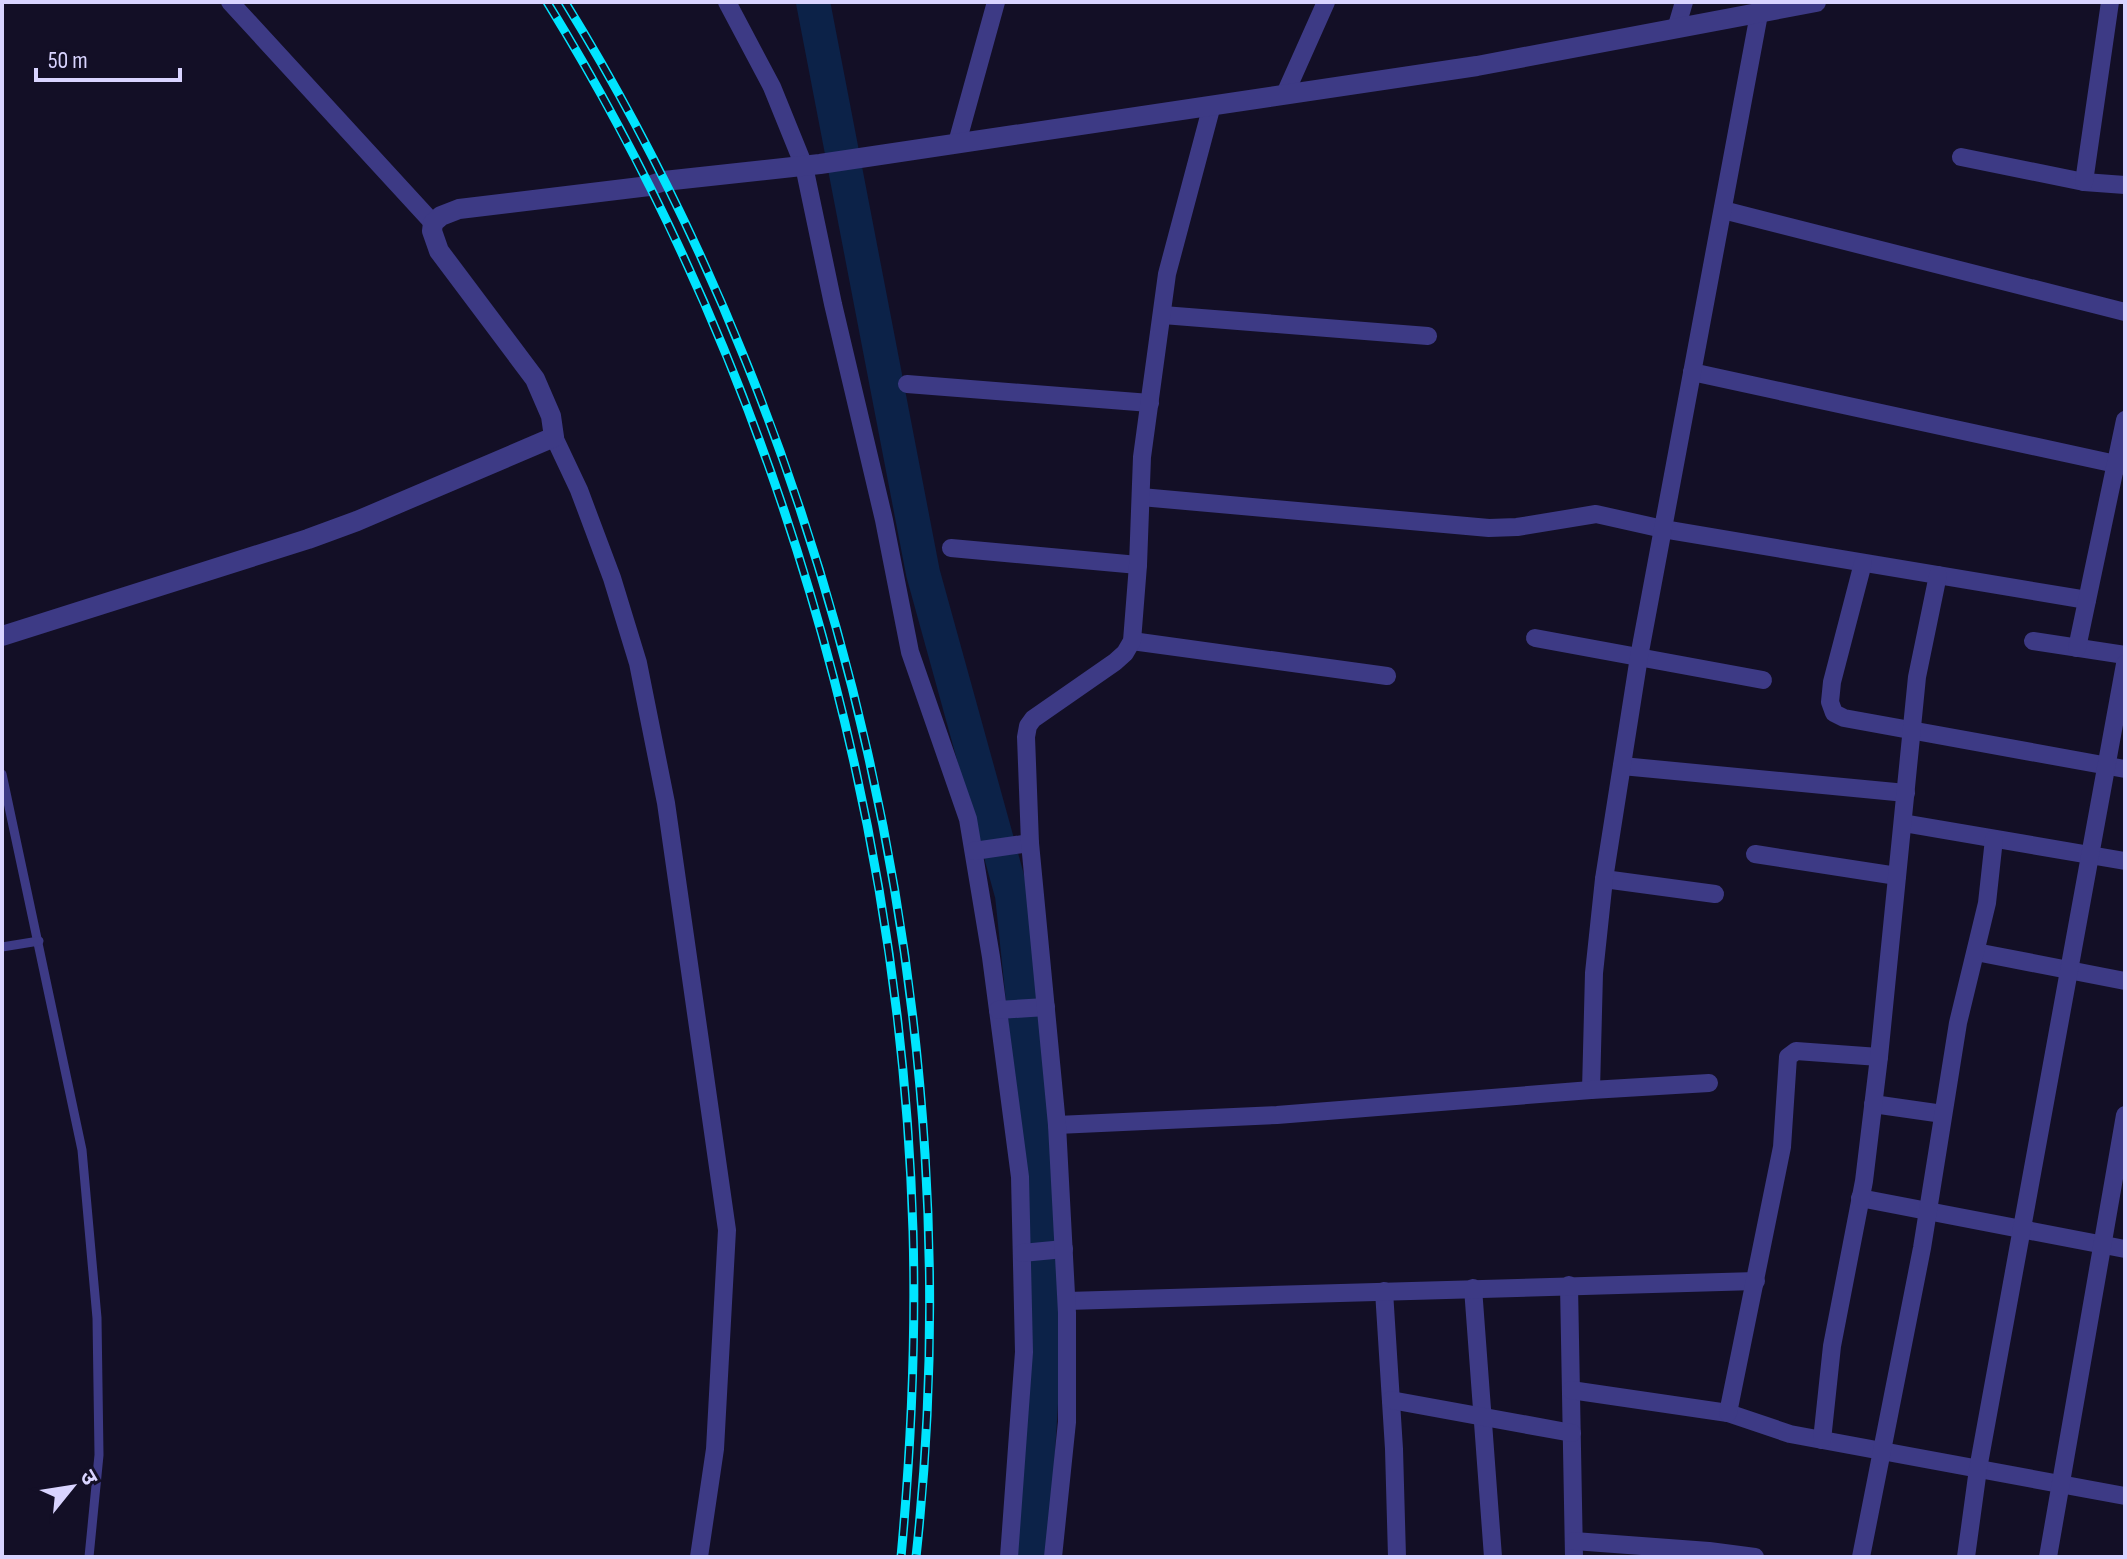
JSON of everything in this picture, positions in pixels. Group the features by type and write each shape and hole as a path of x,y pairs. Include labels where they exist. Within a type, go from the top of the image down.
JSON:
{"street":[{"path":"230,2 433,223"},
{"path":"727,2 812,165 833,304 884,520 910,652 968,819 974,851 1020,1177 1024,1352 1009,1557"},
{"path":"957,143 996,2"},
{"path":"1285,94 1326,2"},
{"path":"1676,29 1684,2"},
{"path":"699,1557 715,1449 727,1230 666,803 638,663 612,578 579,490 554,437 551,416 535,379 439,251 432,231 433,223 459,209 812,165 1477,66 1676,29 1733,11 1759,14 1785,6 1816,2"},
{"path":"2084,182 2110,2"},
{"path":"1591,1090 1594,973 1604,879 1639,657 1759,14"},
{"path":"1053,1557 1067,1422 1067,1301 1057,1125 1030,843 1028,726 1045,709 1115,662 1132,641 1142,457 1167,274 1212,105"},
{"path":"1961,157 2084,182 2125,185"},
{"path":"1723,210 2125,312"},
{"path":"1163,315 1428,336"},
{"path":"1692,372 2120,465"},
{"path":"907,384 1150,403"},
{"path":"2077,648 2120,465 2125,420"},
{"path":"2,636 345,525 554,437"},
{"path":"1141,497 1489,528 1517,527 1596,514 1663,529 2087,600"},
{"path":"951,548 1138,565"},
{"path":"1863,563 1846,620 1830,702 1834,713 1844,718 2116,767"},
{"path":"1822,1440 1832,1346 1860,1198 1879,1057 1917,677 1938,575"},
{"path":"1535,638 1763,680"},
{"path":"1132,641 1387,676"},
{"path":"2033,641 2125,655"},
{"path":"1966,1557 1978,1469 2090,854 2116,767 2125,664"},
{"path":"1622,766 1906,793"},
{"path":"1903,823 2125,861"},
{"path":"1861,1557 1928,1211 1958,1023 1987,903 1994,839"},
{"path":"974,851 1030,843"},
{"path":"1755,854 1897,876"},
{"path":"1604,879 1715,894"},
{"path":"1976,952 2125,981"},
{"path":"998,1010 1046,1007"},
{"path":"1728,1413 1782,1147 1790,1054 1803,1051 1879,1057"},
{"path":"1057,1125 1277,1115 1709,1083"},
{"path":"1873,1104 1943,1114"},
{"path":"2048,1557 2125,1115"},
{"path":"1860,1198 2125,1249"},
{"path":"1022,1253 1064,1249"},
{"path":"1067,1301 1756,1281"},
{"path":"1569,1285 1574,1549 1709,1551 1755,1557"},
{"path":"1473,1288 1493,1557"},
{"path":"1384,1291 1397,1557"},
{"path":"1571,1390 1728,1413 1790,1434 2125,1496"},
{"path":"1391,1400 1572,1433"}],"lane":[{"path":"2,774 82,1150 96,1303 99,1455 89,1557"},
{"path":"2,947 39,941"}],"waterway":[{"path":"813,2 923,573 1012,895 1040,1163 1043,1372 1034,1516 1027,1557"}],"railway":[{"path":"547,2 627,142 698,288 759,438 810,592 851,750 882,909 903,1070 913,1231 912,1394 901,1557"},
{"path":"565,2 663,177 746,362 814,554 867,751 904,952 925,1154 929,1357 916,1557"}]}
